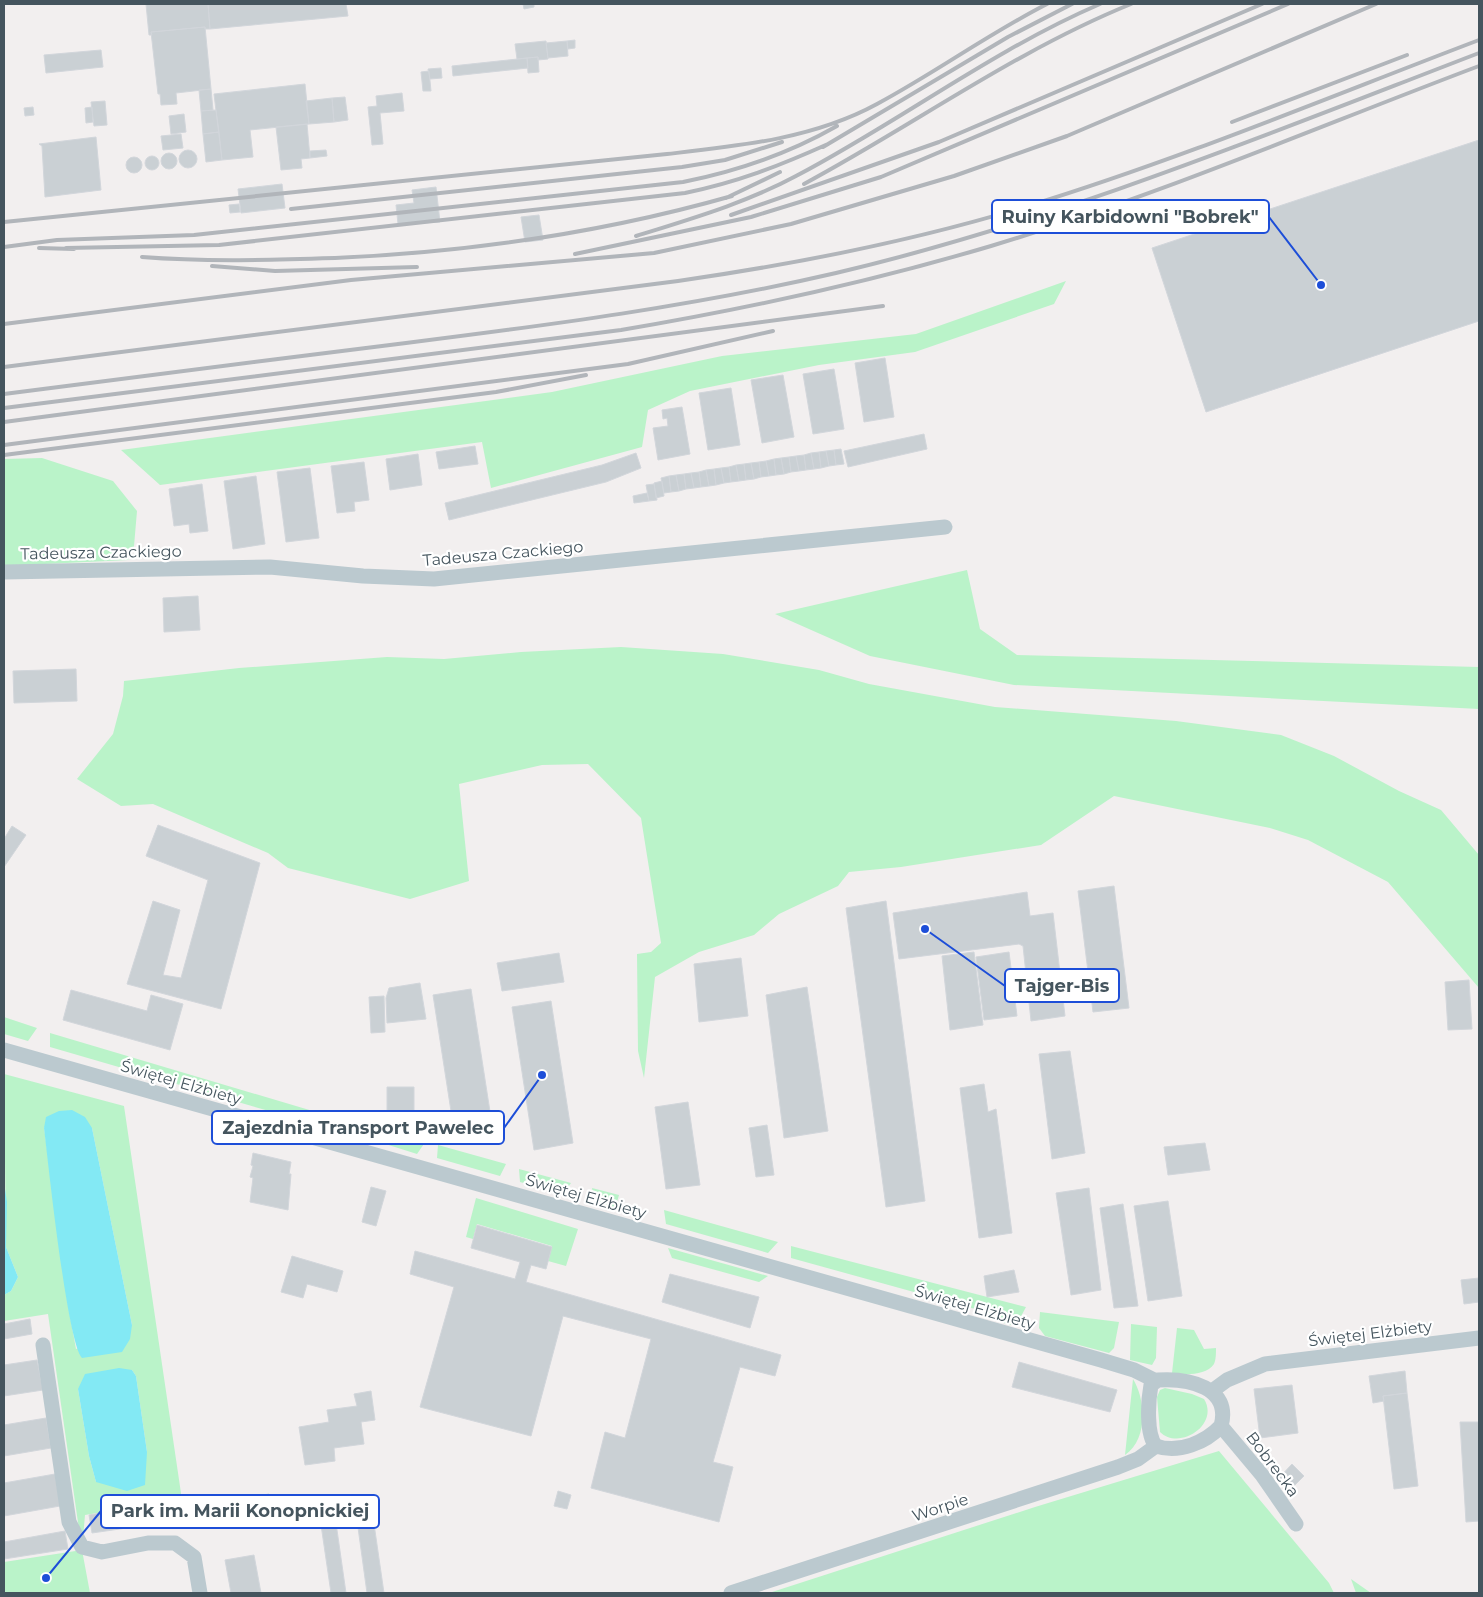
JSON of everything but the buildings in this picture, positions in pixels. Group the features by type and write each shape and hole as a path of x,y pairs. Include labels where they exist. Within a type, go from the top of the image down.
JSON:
{"street":[{"name":"Tadeusza Czackiego","path":"4,572 270,567 363,576 434,579 945,527"},
{"name":"Świętej Elżbiety","path":"4,1050 1101,1360 1134,1370 1156,1381"},
{"name":"Świętej Elżbiety","path":"1212,1391 1220,1384 1240,1373 1265,1364 1479,1338"},
{"path":"43,1345 69,1522 82,1547 102,1552 148,1543 175,1543 194,1557 200,1593"},
{"path":"1168,1380 1195,1384 1212,1391 1218,1396 1223,1406 1221,1426 1209,1437 1190,1445 1171,1449 1156,1446 1150,1435 1150,1388 1156,1381 1168,1380"},
{"name":"Bobrecka","path":"1221,1426 1262,1475 1296,1524"},
{"name":"Worpie","path":"731,1593 1118,1467 1138,1459 1156,1446"}],"green space":[{"path":"1066,281 1054,304 915,352 819,365 690,391 648,410 642,447 491,488 482,442 160,485 121,450 552,392 722,356 916,334"},
{"path":"42,458 113,481 137,511 134,546 128,560 4,566 4,459"},
{"path":"967,570 980,629 1017,655 1479,667 1479,709 1014,685 870,656 775,614"},
{"path":"621,647 723,654 819,670 869,684 995,707 1176,721 1281,735 1334,756 1399,791 1441,810 1479,855 1479,988 1388,882 1308,840 1270,828 1114,796 1041,845 901,867 849,872 838,886 779,914 754,935 699,952 655,977 644,1078 638,1051 637,954 651,952 661,943 641,818 588,764 542,765 459,784 469,881 410,899 288,868 268,853 153,804 121,806 77,779 113,734 123,696 124,681 239,668 387,657 444,659 521,652"},
{"path":"4,1017 37,1028 28,1041 4,1034"},
{"path":"50,1033 353,1122 344,1132 50,1047"},
{"path":"4,1074 124,1106 182,1500 187,1508 167,1511 165,1502 85,1515 82,1550 48,1314 4,1321 4,1295 11,1291 18,1277 6,1247","holes":["44,1127 92,1128 132,1325 76,1349 67,1299","132,1370 136,1376 147,1452 96,1482 89,1456 78,1389"]},
{"path":"371,1127 426,1141 417,1154 376,1141"},
{"path":"438,1145 506,1164 500,1176 437,1158"},
{"path":"519,1169 571,1183 563,1194 520,1182"},
{"path":"592,1188 619,1195 615,1209 595,1203"},
{"path":"476,1198 578,1229 566,1266 548,1261 552,1246 477,1224 473,1239 466,1237"},
{"path":"664,1210 778,1242 768,1253 666,1224"},
{"path":"791,1246 1026,1307 1018,1322 1011,1325 994,1320 997,1315 791,1258"},
{"path":"668,1248 768,1276 759,1282 672,1258"},
{"path":"1040,1312 1119,1322 1114,1348 1109,1353 1045,1336 1039,1328"},
{"path":"1131,1324 1157,1327 1156,1358 1152,1365 1130,1360"},
{"path":"1177,1328 1194,1330 1204,1349 1216,1348 1215,1362 1206,1371 1194,1374 1172,1373"},
{"path":"1133,1379 1142,1408 1141,1430 1138,1440 1125,1455"},
{"path":"1165,1388 1192,1394 1204,1399 1207,1418 1202,1426 1186,1437 1177,1439 1168,1437 1160,1432 1157,1397 1160,1390"},
{"path":"1219,1451 1329,1583 1334,1593 769,1593 1035,1507"},
{"path":"82,1550 90,1593 4,1593 4,1562"},
{"path":"1351,1579 1371,1593 1356,1593"}],"water":[{"path":"72,1110 85,1117 92,1128 132,1325 130,1339 122,1352 82,1358 76,1345 64,1287 44,1128 46,1117 59,1111"},
{"path":"4,1182 7,1202 6,1247 18,1277 11,1291 4,1295"},
{"path":"119,1368 132,1370 136,1376 147,1452 145,1485 127,1491 96,1482 89,1456 78,1389 85,1374"}],"railway":[{"path":"4,222 667,154 775,139 801,133 853,116 920,80 1047,4"},
{"path":"823,147 1008,37 1072,4"},
{"path":"636,236 718,210 777,186 872,133 984,64 1060,22 1100,4"},
{"path":"804,184 1006,66 1088,23 1131,4"},
{"path":"731,215 939,142 1262,4"},
{"path":"575,254 751,217 881,177 1288,4"},
{"path":"4,324 351,280 654,253 791,224 954,176 1067,136 1376,4"},
{"path":"4,367 678,281 811,259 898,241 985,219 1085,188 1255,127 1479,40"},
{"path":"4,394 568,322 676,305 836,273 918,252 1081,202 1161,174 1479,53"},
{"path":"1232,122 1407,55"},
{"path":"4,408 621,330 808,294 945,259 1053,226 1176,183 1479,66"},
{"path":"4,247 57,240 194,235 683,182 743,167 800,145 837,126"},
{"path":"291,209 682,167 725,160 782,142"},
{"path":"66,248 219,245 685,193 758,173 828,144"},
{"path":"726,198 780,172"},
{"path":"142,257 214,260 335,258 486,246 585,230 683,209 732,196"},
{"path":"39,248 74,249"},
{"path":"212,266 275,271 417,267"},
{"path":"4,422 883,306"},
{"path":"4,445 628,364 773,331"},
{"path":"4,455 496,392 586,375"}],"place":[{"name":"Ruiny Karbidowni \"Bobrek\"","path":"1321,285"},
{"name":"Tajger-Bis","path":"925,929"},
{"name":"Zajezdnia Transport Pawelec","path":"542,1075"},
{"name":"Park im. Marii Konopnickiej","path":"46,1578"}]}
